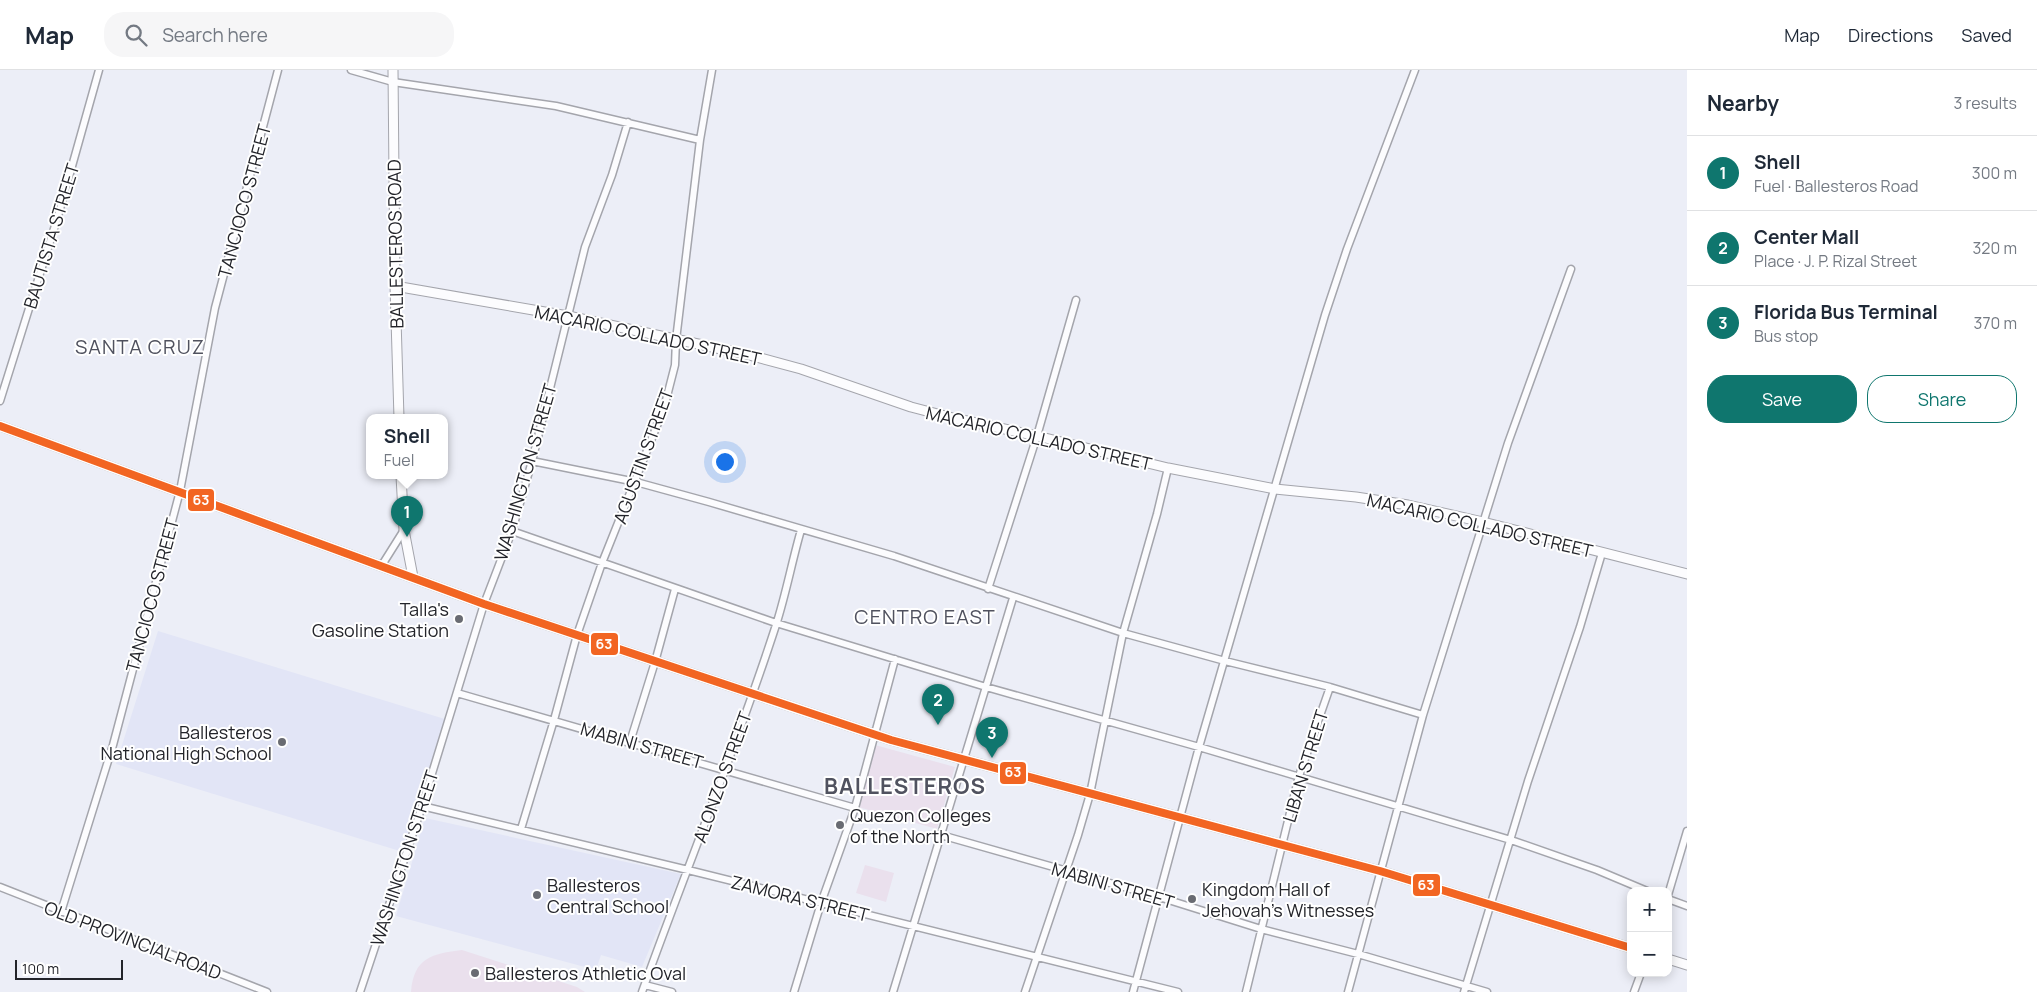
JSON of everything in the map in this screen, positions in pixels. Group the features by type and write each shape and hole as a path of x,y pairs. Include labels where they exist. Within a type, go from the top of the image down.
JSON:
{"street":[{"name":"BAUTISTA STREET","path":"0,401 55,225 99,70"},
{"name":"TANCIOCO STREET","path":"61,912 113,745 180,490 215,308 278,70"},
{"path":"351,70 393,82 556,106 700,140"},
{"name":"BALLESTEROS ROAD","path":"392,70 399,414"},
{"name":"AGUSTIN STREET","path":"520,830 554,720 577,635 602,563 664,408 675,365 676,340 700,140 712,70"},
{"path":"1132,992 1199,747 1325,315 1347,249 1415,70"},
{"name":"WASHINGTON STREET","path":"360,992 422,806 484,604 512,531 532,461 584,247 612,176 628,122"},
{"path":"1348,992 1422,715 1508,443 1571,269"},
{"name":"MACARIO COLLADO STREET","path":"395,286 568,316 772,361 911,407 1168,468 1275,489 1356,497 1408,505 1483,522 1687,574"},
{"path":"988,589 1037,436 1076,300"},
{"path":"0,426 180,490 484,604 874,735 964,761 1380,871 1627,947"},
{"path":"532,461 636,482 894,556 1013,598 1123,633 1330,687 1422,715"},
{"path":"1025,992 1090,794 1123,633 1168,468"},
{"path":"401,479 404,530 414,577"},
{"path":"382,565 404,530"},
{"name":"ALONZO STREET","path":"642,992 726,769 752,694 776,623 801,530"},
{"path":"512,531 776,623 986,687 1299,776 1511,840 1597,870 1637,887"},
{"path":"1465,989 1528,781 1580,627 1602,553"},
{"path":"630,742 655,662 675,588"},
{"path":"892,992 1013,598"},
{"path":"794,992 821,903 855,808 896,659"},
{"name":"LIBAN STREET","path":"1246,992 1299,776 1330,687"},
{"name":"MABINI STREET","path":"457,693 726,769 855,808"},
{"name":"ZAMORA STREET","path":"422,806 1178,992"},
{"path":"1670,887 1687,831"},
{"name":"MABINI STREET","path":"940,835 1159,897 1261,929 1358,954 1465,989 1487,992"},
{"name":"OLD PROVINCIAL ROAD","path":"0,887 267,992"},
{"path":"1672,901 1687,906"},
{"path":"1672,960 1687,964"},
{"path":"1634,992 1640,977"},
{"path":"644,985 672,992"}],"shaded area":[{"name":"Ballesteros National High School","path":"158,631 448,720 403,852 116,764"},
{"path":"875,745 955,767 937,829 858,807"},
{"name":"Ballesteros Central School","path":"425,818 681,874 642,967 601,955 596,970 396,916"},
{"path":"865,865 894,873 886,902 856,893"},
{"name":"Ballesteros Athletic Oval","path":"462,950 577,987 585,992 411,992 416,971 426,959 442,953"}],"transit line":[{"name":"63","path":"0,426 484,604 891,740 1380,871 1627,947"}],"place":[{"name":"Shell","path":"407,537"},
{"name":"Talla's Gasoline Station","path":"459,619"},
{"name":"Center Mall","path":"938,725"},
{"name":"Ballesteros National High School","path":"282,742"},
{"name":"Florida Bus Terminal","path":"992,758"},
{"name":"Quezon Colleges of the North","path":"840,825"},
{"name":"Ballesteros Central School","path":"537,895"},
{"name":"Kingdom Hall of Jehovah's Witnesses","path":"1192,899"},
{"name":"Ballesteros Athletic Oval","path":"475,973"}],"district":[{"name":"SANTA CRUZ","path":"140,346"},
{"name":"CENTRO EAST","path":"925,616"},
{"name":"BALLESTEROS","path":"905,786"}]}
